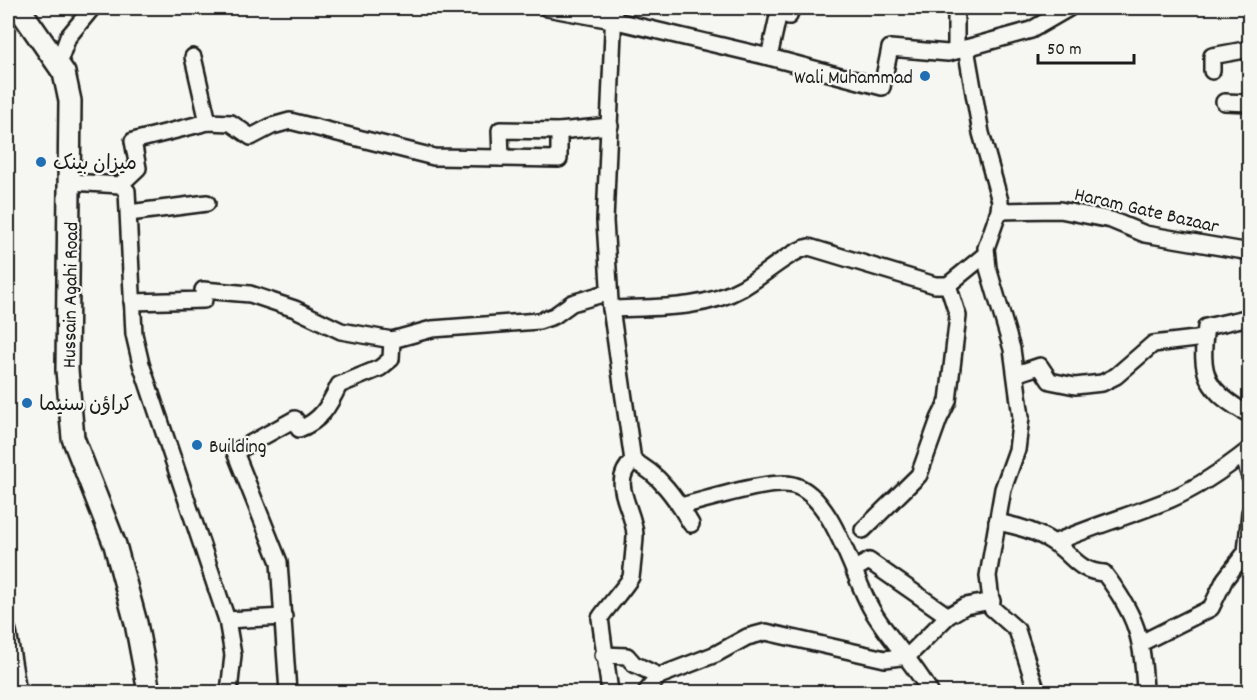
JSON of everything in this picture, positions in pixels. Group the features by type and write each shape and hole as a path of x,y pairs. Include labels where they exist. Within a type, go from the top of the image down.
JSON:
{"main road":[{"name":"Hussain Agahi Road","path":"20,8 64,74 70,101 71,182 67,370 72,438 115,545 136,623 149,693"}],"street":[{"path":"58,64 68,37 92,8"},
{"path":"547,8 613,14 882,87 890,48 957,51 1031,30 1070,8"},
{"path":"769,57 779,12 789,16 791,8"},
{"path":"956,8 957,51 1000,201 999,211 986,248 1016,374 1021,417 1018,446 1003,489 988,576 992,608 1017,630 1037,693"},
{"path":"613,14 610,126 604,221 611,309 633,461"},
{"path":"1212,71 1212,56 1250,49"},
{"path":"193,57 208,122"},
{"path":"1224,102 1250,103"},
{"path":"120,185 138,168 133,141 208,122 231,123 251,137 272,126 290,121 434,157 559,159 559,131"},
{"path":"501,158 500,130 559,131 610,126"},
{"path":"71,182 120,185 127,191 134,334 141,364 227,620 233,655 229,693"},
{"path":"129,213 207,203"},
{"name":"Haram Gate Bazaar","path":"999,211 1060,210 1111,219 1145,234 1250,252"},
{"path":"611,309 687,305 707,301 741,289 809,247 935,285 948,285 987,254"},
{"path":"863,530 919,475 936,426 948,401 958,316 948,285"},
{"path":"132,302 204,300 203,290 250,294 295,309 341,331 392,340 432,329 539,321 554,316 572,303 609,292"},
{"path":"1250,317 1206,327 1202,356 1210,380 1224,400 1250,415"},
{"path":"1016,374 1040,366 1050,381 1075,386 1101,383 1116,376 1153,344 1204,338"},
{"path":"288,693 279,562 235,452 295,419 299,429 315,423 332,400 339,385 380,368 391,358 392,340"},
{"path":"1054,543 1092,526 1172,499 1225,469 1246,452 1250,477"},
{"path":"633,461 648,468 681,506 691,524"},
{"path":"610,693 603,656 600,618 631,579 635,534 620,487 628,466 633,461"},
{"path":"681,506 766,485 792,484 808,491 829,520 855,569 872,610 908,656 930,693"},
{"path":"1141,643 1211,608 1225,579 1246,552 1250,512"},
{"path":"997,522 1025,528 1054,543 1079,566 1090,572 1104,573 1136,622 1141,643 1145,693"},
{"path":"855,569 869,561 948,616"},
{"path":"646,693 659,676 716,654 747,637 766,632 885,659 908,656 948,616 965,606 992,601"},
{"path":"227,620 284,617"},
{"path":"8,631 18,693"},
{"path":"603,656 627,656 634,664 659,676"}],"place":[{"name":"Wali Muhammad","path":"925,76"},
{"name":"میزان بینک","path":"41,162"},
{"name":"کراؤن سنیما","path":"27,403"},
{"name":"Building","path":"197,445"}]}
